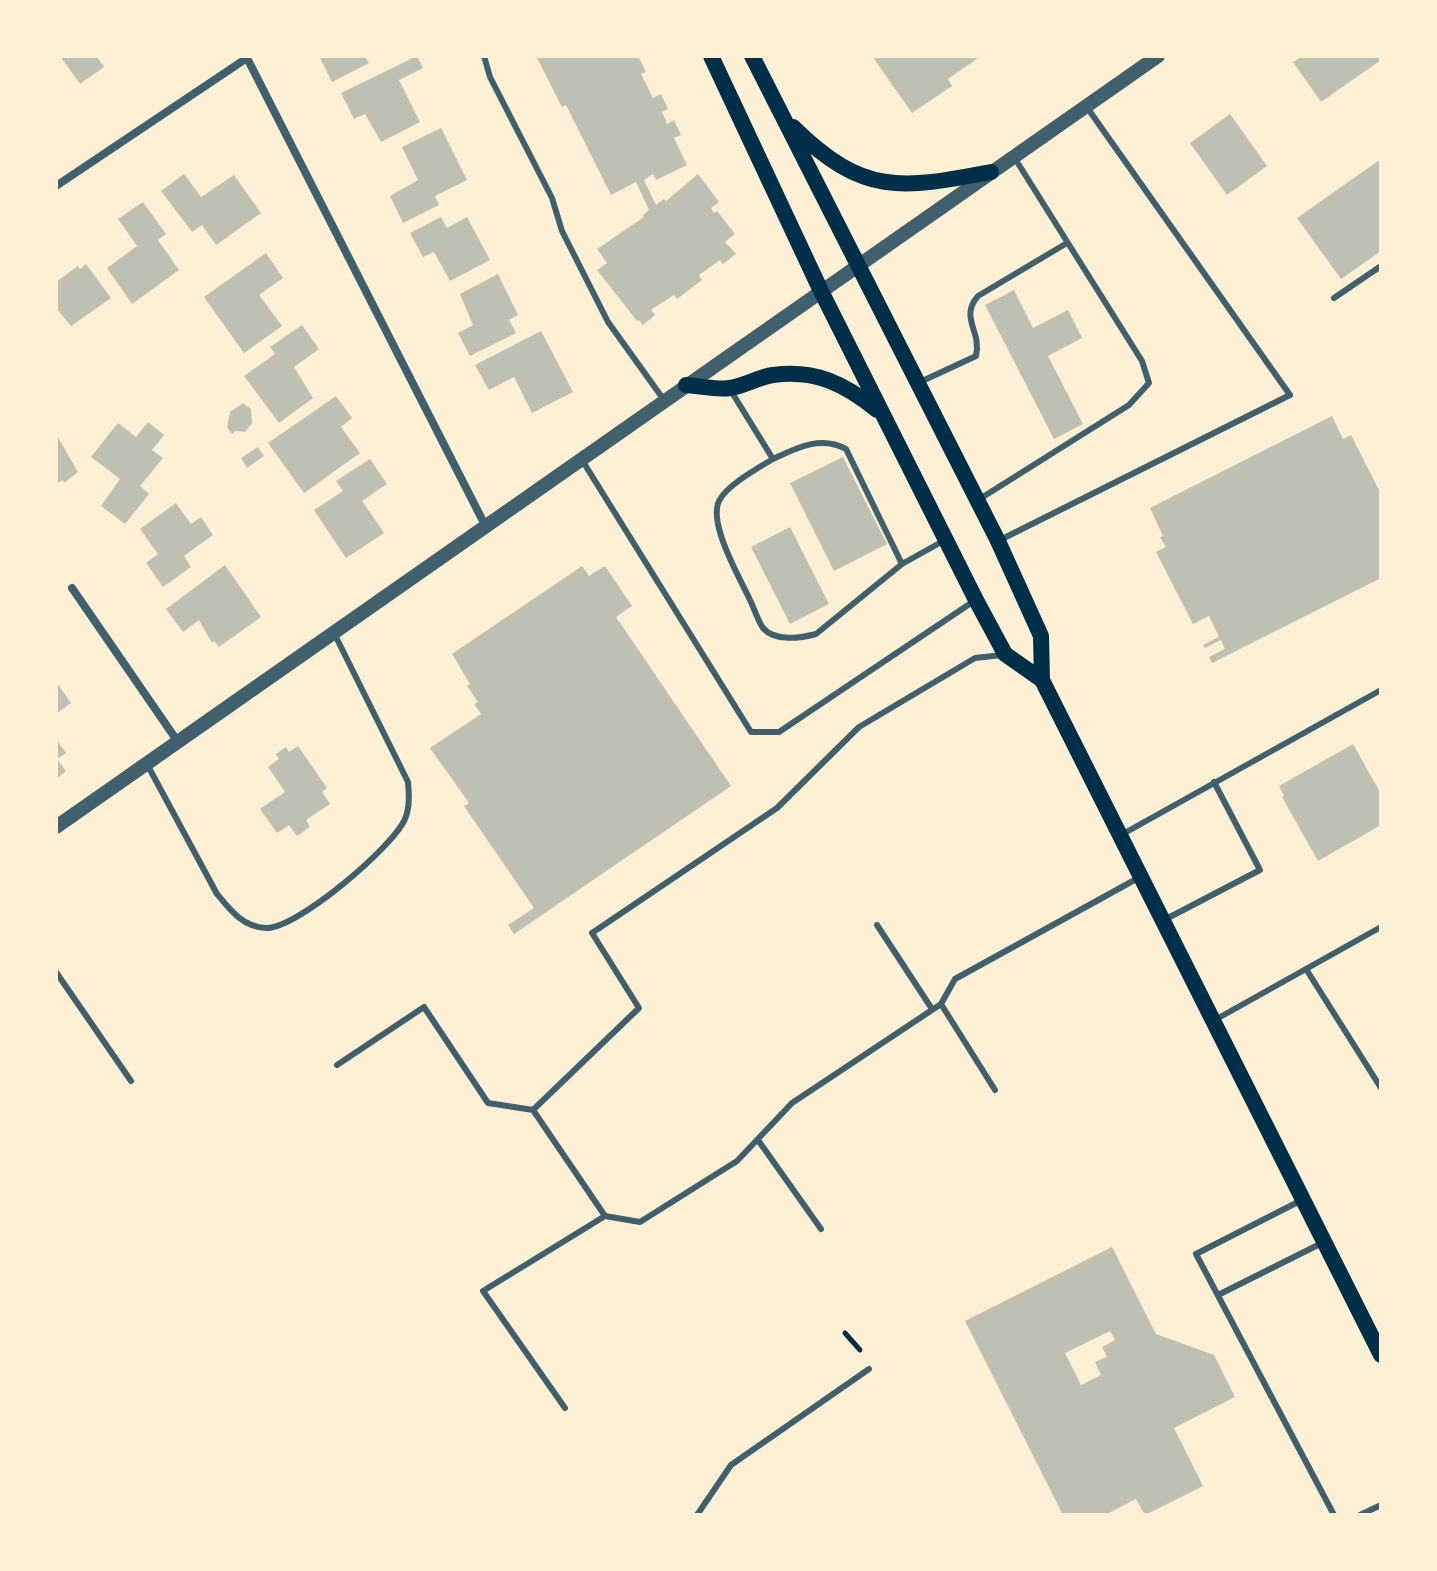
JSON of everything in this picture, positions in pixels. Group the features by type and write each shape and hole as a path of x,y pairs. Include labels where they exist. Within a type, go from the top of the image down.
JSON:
{"main road":[{"path":"711,56 821,291 976,600 1005,654 1042,680"},
{"path":"752,56 998,541 1041,636 1042,680 1381,1355"},
{"path":"780,115 813,147 844,169 872,181 897,185 929,184 991,172"},
{"path":"686,385 729,388 771,375 806,374 853,390 884,417"}],"street":[{"path":"56,827 1158,56"},
{"path":"56,186 247,58 486,527"},
{"path":"72,588 178,742"}],"lane":[{"path":"484,56 490,77 552,198 562,231 608,322 664,400"},
{"path":"998,541 1290,395 1086,106"},
{"path":"978,500 1129,405 1149,383 1142,361 1013,156"},
{"path":"918,383 976,356 979,343 969,314 971,304 978,296 1067,243"},
{"path":"1334,298 1381,266"},
{"path":"729,388 773,459"},
{"path":"902,564 846,449 840,446 816,443 799,446 737,482 719,500 717,515 727,548 764,629 777,636 799,639 816,634 902,564 945,540"},
{"path":"582,460 751,732 779,732 976,600"},
{"path":"147,763 217,894 231,911 244,923 269,928 300,915 360,870 392,840 405,819 409,804 408,782 334,633"},
{"path":"533,1110 639,1008 592,933 777,808 859,727 975,658 1005,654"},
{"path":"1121,835 1381,690"},
{"path":"1163,921 1260,870 1214,782"},
{"path":"565,1408 483,1291 605,1216 640,1222 737,1161 792,1103 941,1004 955,979 1141,876"},
{"path":"877,925 932,1009"},
{"path":"1213,1021 1381,927"},
{"path":"1306,969 1381,1088"},
{"path":"56,972 131,1081"},
{"path":"941,1004 995,1090"},
{"path":"337,1065 424,1007 488,1103 533,1110 605,1216"},
{"path":"758,1140 821,1229"},
{"path":"1303,1199 1196,1254 1334,1515"},
{"path":"1218,1295 1325,1242"},
{"path":"697,1515 731,1465 869,1369"},
{"path":"1360,1515 1381,1505"}],"path":[{"path":"845,1333 860,1350"}],"building":[{"path":"60,56 96,56 104,67 80,84"},
{"path":"319,56 365,56 369,63 332,82"},
{"path":"417,56 423,68 399,80 420,122 381,142 365,114 354,119 341,93"},
{"path":"536,56 638,56 646,72 641,74 653,98 661,94 668,109 662,112 667,124 674,120 681,135 674,138 687,165 656,180 653,174 644,180 656,205 664,199 666,201 698,174 719,202 711,208 714,213 717,211 735,234 725,242 736,254 723,264 720,260 699,275 702,280 677,299 674,295 651,310 655,315 643,325 597,270 607,263 597,249 644,217 649,210 636,182 611,195 566,105 562,107"},
{"path":"872,56 981,56 948,79 952,86 912,113"},
{"path":"1303,56 1381,56 1381,60 1321,102 1293,62"},
{"path":"1230,114 1267,166 1227,195 1190,143"},
{"path":"441,128 467,180 435,196 439,205 403,223 390,196 418,180 402,147"},
{"path":"1381,159 1381,251 1341,279 1297,218"},
{"path":"184,174 201,197 234,175 261,213 216,245 202,225 192,232 161,191"},
{"path":"143,202 166,234 158,240 179,270 132,304 107,268 137,246 118,219"},
{"path":"441,217 447,228 467,217 490,260 450,281 434,252 423,257 410,233"},
{"path":"266,253 283,278 259,295 282,326 244,353 204,297"},
{"path":"86,264 111,298 71,326 56,308 56,282 78,266 80,269"},
{"path":"498,274 518,315 509,320 516,333 470,356 458,333 473,325 460,294"},
{"path":"1014,290 1033,328 1068,310 1082,338 1048,356 1083,424 1054,439 985,305"},
{"path":"302,325 319,349 294,367 313,398 279,423 244,376 275,354 270,347"},
{"path":"541,331 573,392 532,413 514,377 489,390 475,365"},
{"path":"336,396 352,418 341,427 360,453 304,493 268,443"},
{"path":"243,403 251,409 252,423 245,432 235,431 232,434 227,427 230,412"},
{"path":"1332,416 1343,439 1351,435 1381,494 1381,578 1212,663 1209,657 1225,649 1221,640 1205,648 1203,645 1219,637 1209,616 1193,624 1156,552 1166,547 1150,508"},
{"path":"148,422 164,435 152,450 163,458 140,486 149,494 125,524 101,506 120,479 91,457 118,423 136,437"},
{"path":"56,434 78,472 64,483 63,480 56,484"},
{"path":"258,447 264,456 247,468 241,458"},
{"path":"843,457 887,544 834,571 790,483"},
{"path":"370,459 387,484 362,501 384,533 346,558 314,510 343,491 336,481"},
{"path":"176,503 191,524 201,517 213,535 184,556 191,567 163,587 146,563 158,554 140,529"},
{"path":"790,527 829,604 790,624 751,547"},
{"path":"225,565 261,617 219,647 214,641 212,643 199,620 183,632 166,609"},
{"path":"582,566 589,576 605,566 632,606 616,617 731,786 514,934 508,925 534,908 464,806 469,803 430,748 481,714 474,704 478,702 467,686 470,684 452,654"},
{"path":"56,682 71,703 56,714"},
{"path":"56,739 66,753 57,759 66,771 56,779"},
{"path":"1353,744 1381,794 1381,825 1318,861 1282,797 1279,786"},
{"path":"298,746 327,788 322,792 330,804 306,820 310,827 297,836 289,825 277,833 260,809 285,792 268,767 279,759 276,754 286,747 289,752"},
{"path":"1112,1247 1156,1334 1214,1355 1235,1397 1174,1428 1203,1486 1145,1515 1136,1499 1105,1515 1063,1515 965,1321","holes":["1110,1331 1115,1340 1102,1347 1107,1357 1095,1362 1101,1375 1081,1385 1065,1353"]}]}
